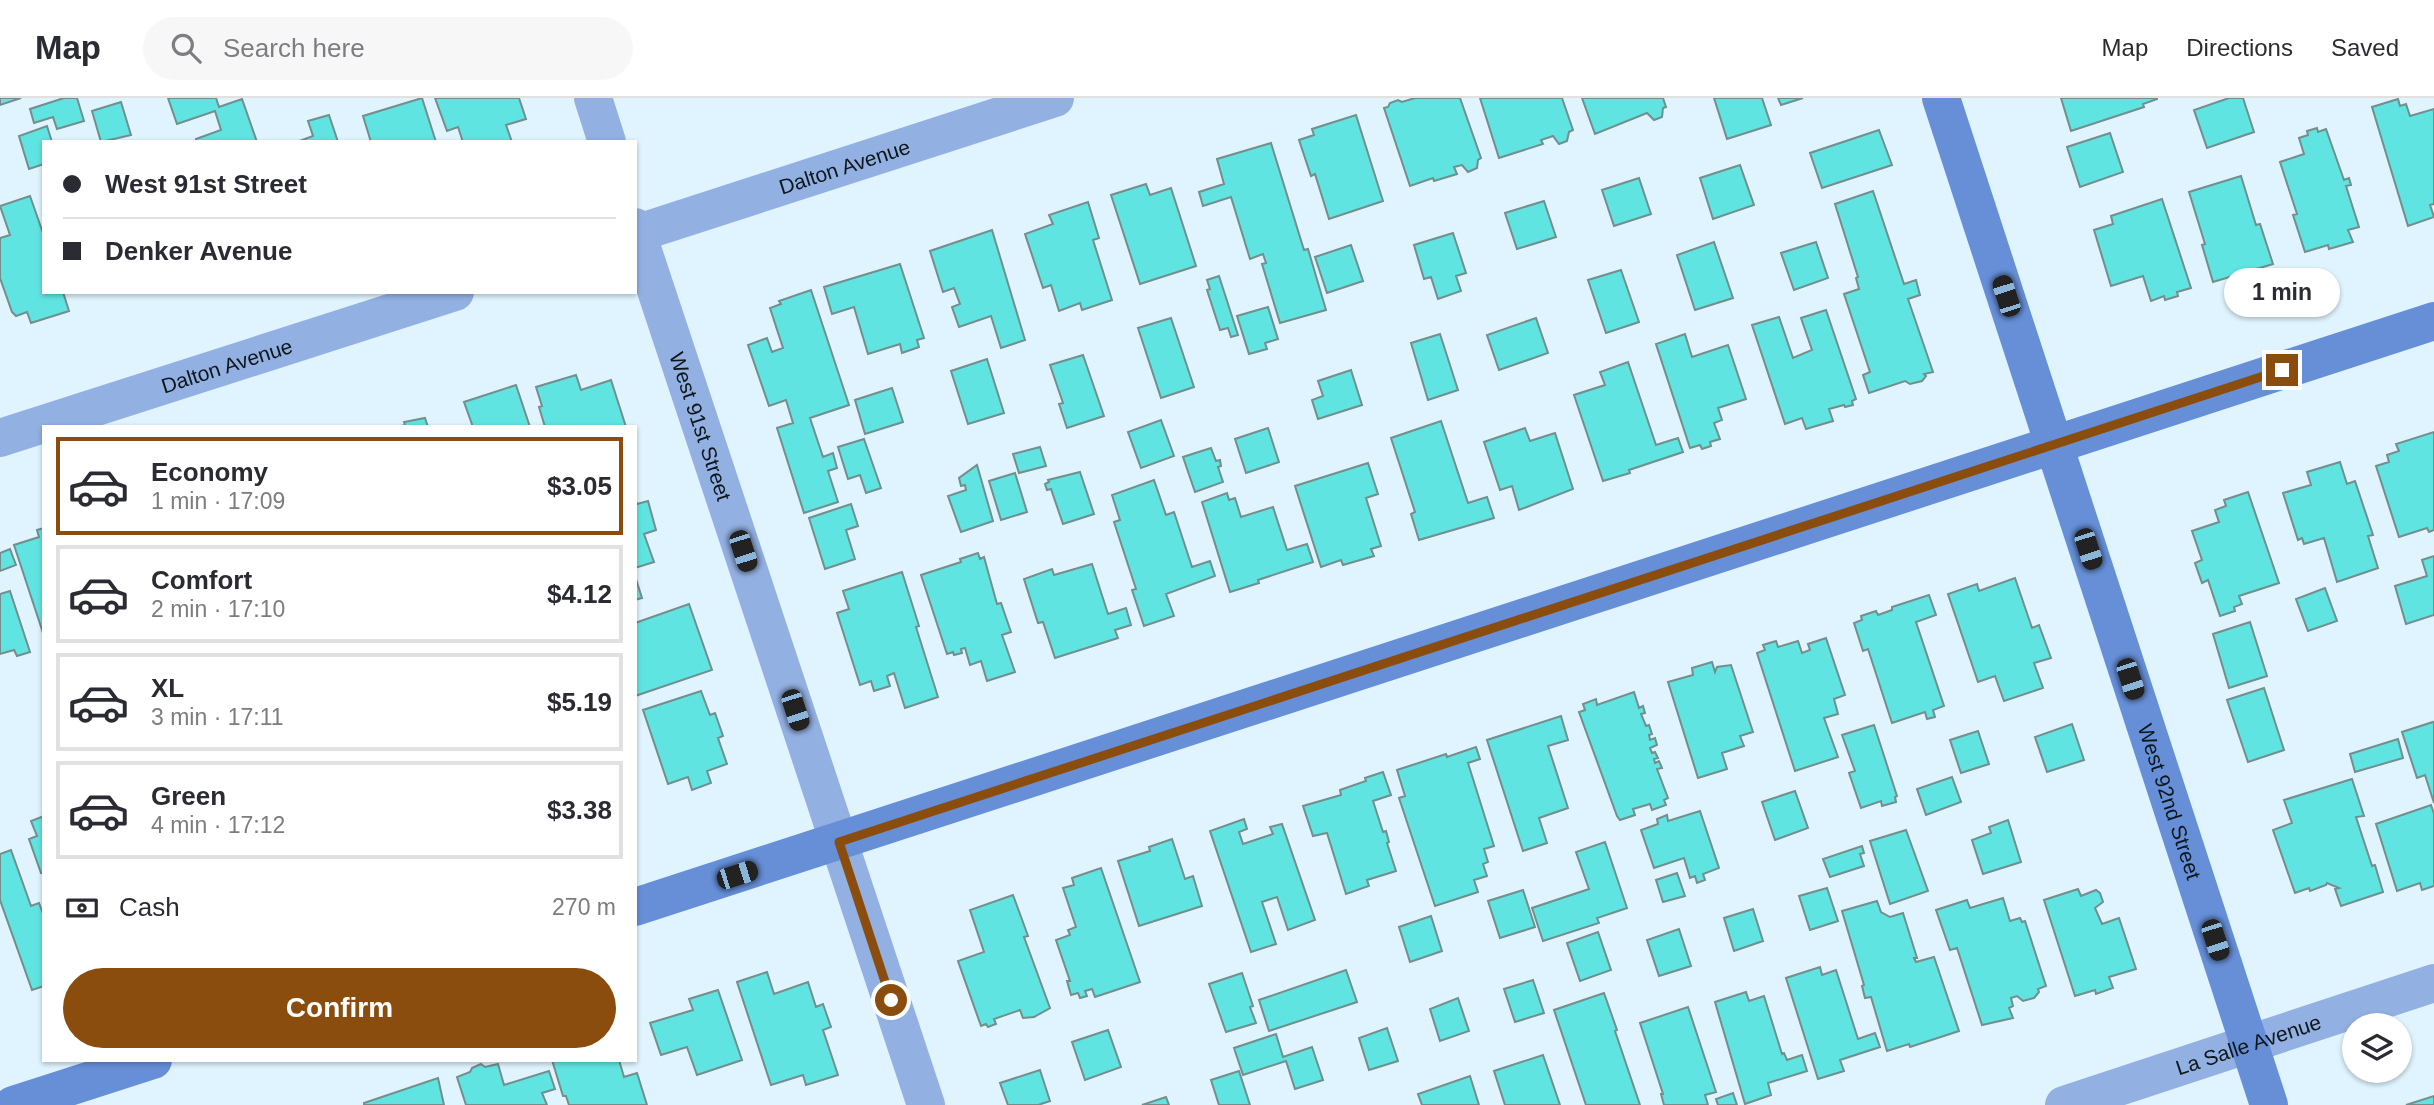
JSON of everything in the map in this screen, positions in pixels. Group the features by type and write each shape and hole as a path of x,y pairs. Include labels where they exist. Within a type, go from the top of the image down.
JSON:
{"street":[{"path":"593,98 606,140"},
{"name":"Dalton Avenue","path":"637,232 1055,98"},
{"name":"West 92nd Street","path":"1941,98 2269,1105"},
{"name":"West 91st Street","path":"637,235 926,1105"},
{"name":"Dalton Avenue","path":"43,425 449,294"},
{"path":"637,906 2434,321"},
{"name":"Dalton Avenue","path":"0,439 42,425"},
{"name":"La Salle Avenue","path":"2064,1105 2434,983"},
{"path":"13,1105 147,1062"}],"building":[{"path":"0,98 21,98 0,105"},
{"path":"64,98 77,98 84,121 57,129 53,117 34,123 30,109"},
{"path":"168,98 216,98 219,107 242,99 256,140 196,140 221,130 215,111 177,124"},
{"path":"422,98 435,140 370,140 363,116"},
{"path":"435,98 519,98 526,119 506,125 511,140 462,140 458,127 447,131"},
{"path":"1415,98 1460,98 1481,158 1477,168 1468,172 1462,165 1454,167 1457,174 1410,186 1384,108 1398,100 1402,102"},
{"path":"1480,98 1562,98 1573,130 1569,132 1567,141 1559,144 1553,136 1541,140 1543,144 1499,158"},
{"path":"1582,98 1663,98 1666,107 1663,108 1662,117 1654,120 1647,113 1595,134"},
{"path":"1714,98 1762,98 1771,125 1727,139"},
{"path":"1778,98 1803,98 1781,105"},
{"path":"2061,98 2157,99 2143,104 2144,107 2071,131"},
{"path":"2229,98 2243,98 2254,132 2207,148 2194,110"},
{"path":"2398,99 2400,106 2406,104 2410,116 2434,109 2434,204 2430,205 2434,217 2408,226 2372,107"},
{"path":"121,102 131,135 100,140 92,111"},
{"path":"329,115 337,140 302,140 313,136 308,121"},
{"path":"1356,115 1383,201 1329,219 1315,174 1311,176 1299,140 1314,135 1312,129"},
{"path":"47,126 51,140 42,140 42,165 29,169 19,136"},
{"path":"2317,128 2318,132 2326,129 2344,180 2349,178 2351,185 2346,186 2359,227 2348,230 2353,242 2329,249 2328,245 2305,252 2293,215 2297,214 2280,162 2304,154 2299,138 2308,135 2307,131"},
{"path":"1879,130 1892,165 1822,188 1810,153"},
{"path":"2110,133 2123,172 2080,187 2067,147"},
{"path":"1271,143 1304,250 1308,249 1326,310 1280,323 1262,264 1266,263 1263,254 1250,259 1231,197 1203,206 1199,192 1224,184 1217,159"},
{"path":"1740,165 1754,205 1713,219 1700,178"},
{"path":"2241,176 2256,225 2260,224 2273,264 2213,282 2189,192"},
{"path":"1639,178 1651,214 1614,226 1602,190"},
{"path":"1146,184 1150,195 1171,188 1196,266 1140,284 1111,195"},
{"path":"1873,191 1904,284 1916,280 1920,295 1908,299 1933,372 1924,374 1926,376 1922,381 1910,384 1905,381 1869,393 1863,375 1870,372 1844,294 1859,289 1858,277 1835,204"},
{"path":"30,196 42,230 42,294 64,294 69,311 31,323 27,312 16,316 12,312 0,278 0,238 10,235 0,206"},
{"path":"2162,199 2191,288 2177,292 2178,296 2165,300 2164,296 2151,301 2143,276 2111,286 2094,230 2113,224 2111,216"},
{"path":"1544,201 1556,237 1517,249 1505,213"},
{"path":"1088,202 1099,238 1093,240 1112,300 1082,310 1080,303 1059,311 1051,285 1043,288 1025,234 1053,224 1049,215"},
{"path":"992,230 1025,340 1001,348 991,316 959,327 952,307 960,304 954,288 943,292 930,251"},
{"path":"1453,233 1466,273 1456,276 1461,291 1438,299 1431,277 1424,279 1414,245"},
{"path":"1714,242 1733,298 1695,310 1677,255"},
{"path":"1816,242 1828,278 1794,290 1781,253"},
{"path":"1351,245 1363,281 1327,293 1315,257"},
{"path":"900,264 924,338 917,340 919,347 902,353 900,344 868,354 854,307 832,314 824,287"},
{"path":"1621,270 1639,322 1606,333 1588,280"},
{"path":"1219,276 1238,335 1231,337 1228,328 1220,330 1207,290 1210,289 1207,280"},
{"path":"811,290 849,405 810,418 823,457 833,453 837,468 828,471 838,502 804,513 777,428 793,423 786,400 769,406 748,345 767,338 772,352 783,348 770,308 781,304 779,301"},
{"path":"1268,307 1278,339 1265,343 1267,349 1249,354 1237,316"},
{"path":"1826,310 1856,399 1852,401 1853,405 1829,409 1833,421 1806,429 1802,418 1785,424 1752,325 1779,317 1793,358 1812,350 1801,318"},
{"path":"1171,318 1194,387 1161,398 1138,328"},
{"path":"1536,318 1548,353 1499,370 1487,335"},
{"path":"1440,334 1458,390 1428,400 1411,343"},
{"path":"1685,334 1692,357 1728,345 1746,399 1718,408 1722,420 1714,423 1720,439 1710,442 1711,446 1702,449 1700,445 1690,448 1656,344"},
{"path":"1083,355 1104,416 1067,428 1059,404 1063,403 1050,365"},
{"path":"987,359 1004,413 968,424 951,371"},
{"path":"1628,362 1656,445 1678,438 1683,452 1603,481 1574,395 1605,385 1600,372"},
{"path":"1351,370 1362,405 1318,419 1312,400 1323,396 1318,381"},
{"path":"576,375 581,390 611,380 625,425 544,425 536,387"},
{"path":"516,385 529,425 472,425 464,402"},
{"path":"892,388 903,422 865,434 855,400"},
{"path":"425,418 427,425 405,425 404,422"},
{"path":"1161,420 1174,456 1141,468 1128,432"},
{"path":"1441,421 1468,503 1487,497 1494,518 1419,540 1411,514 1415,512 1391,438"},
{"path":"1268,428 1279,462 1246,473 1235,439"},
{"path":"1525,428 1530,441 1555,433 1573,489 1519,510 1512,486 1500,490 1484,442"},
{"path":"2434,432 2434,530 2429,532 2427,528 2399,537 2376,466 2389,462 2387,455 2399,451 2396,444"},
{"path":"864,439 881,488 866,493 860,475 848,479 838,447"},
{"path":"1040,447 1046,466 1019,473 1013,454"},
{"path":"1211,448 1216,461 1220,460 1221,466 1218,467 1223,482 1195,492 1183,457"},
{"path":"2340,462 2347,484 2355,481 2373,535 2368,536 2378,568 2337,582 2324,538 2304,544 2302,538 2298,540 2283,493 2311,485 2307,472"},
{"path":"1368,463 1378,494 1366,498 1381,546 1371,549 1374,556 1343,565 1341,560 1321,567 1295,486"},
{"path":"977,465 993,521 961,532 948,496 966,490 965,485 961,486 959,478"},
{"path":"1080,472 1094,514 1063,524 1051,489 1047,490 1045,484 1048,480"},
{"path":"1015,473 1027,512 1001,520 989,481"},
{"path":"1154,480 1166,515 1174,512 1192,567 1210,561 1215,576 1166,594 1174,616 1144,626 1132,590 1136,589 1114,522 1120,520 1112,495"},
{"path":"2248,492 2279,583 2239,596 2242,604 2234,607 2235,611 2220,616 2208,580 2202,583 2195,563 2202,560 2192,531 2219,522 2215,510 2226,506 2224,500"},
{"path":"1227,493 1229,500 1235,498 1241,517 1273,507 1287,550 1307,544 1313,562 1230,592 1202,502"},
{"path":"648,501 656,530 644,534 654,562 637,567 637,504"},
{"path":"851,504 858,526 846,530 855,559 825,569 809,518"},
{"path":"42,529 42,630 14,545 39,537 37,530"},
{"path":"10,549 16,565 0,571 0,553"},
{"path":"978,553 980,559 984,557 997,604 1001,603 1011,632 1002,635 1015,672 987,681 981,661 970,665 965,648 961,649 962,653 947,654 921,575 961,562 960,559"},
{"path":"2434,556 2434,615 2406,624 2395,586 2427,576 2422,560"},
{"path":"1092,564 1108,614 1126,608 1131,625 1115,630 1118,638 1055,658 1043,622 1038,623 1024,579 1052,569 1054,575"},
{"path":"902,572 938,697 905,708 894,673 887,676 890,686 874,691 871,681 860,685 837,613 849,609 843,591"},
{"path":"2015,578 2032,628 2039,625 2051,658 2034,663 2043,688 2004,701 1995,676 1978,682 1948,594 1977,584 1979,591"},
{"path":"637,582 642,598 637,599"},
{"path":"2325,588 2337,621 2308,631 2296,599"},
{"path":"10,591 30,652 17,656 14,650 0,654 0,594"},
{"path":"1929,595 1936,615 1916,622 1944,706 1933,710 1935,717 1927,719 1925,712 1892,723 1868,649 1863,651 1854,623 1862,620 1861,616 1876,611 1878,615 1892,610 1892,607"},
{"path":"689,604 712,670 637,695 637,622"},
{"path":"2250,622 2267,676 2229,688 2213,634"},
{"path":"1826,638 1845,695 1834,699 1838,714 1824,718 1838,757 1795,771 1757,653 1765,650 1763,645 1776,641 1778,647 1798,641 1802,653 1810,650 1808,644"},
{"path":"1712,662 1715,672 1717,667 1731,665 1753,732 1740,736 1744,746 1722,753 1727,769 1698,778 1668,682 1693,675 1692,668"},
{"path":"2264,688 2284,750 2248,762 2227,700"},
{"path":"701,691 710,715 715,713 723,736 718,738 727,764 707,771 711,783 692,790 688,777 668,784 643,710"},
{"path":"1634,692 1639,708 1643,706 1645,713 1641,714 1646,726 1649,725 1652,734 1649,735 1650,740 1655,738 1657,745 1650,748 1658,758 1654,759 1655,763 1659,761 1662,768 1657,769 1668,798 1664,800 1666,805 1652,810 1650,804 1633,809 1635,815 1620,820 1579,712 1585,710 1583,704 1596,699 1597,705"},
{"path":"1561,716 1568,740 1548,746 1568,808 1539,818 1547,843 1523,851 1487,740"},
{"path":"2433,722 2434,803 2425,775 2417,778 2402,732"},
{"path":"2072,724 2084,760 2047,772 2035,737"},
{"path":"1874,725 1897,796 1896,802 1882,806 1881,801 1861,808 1849,773 1855,771 1842,735"},
{"path":"1978,731 1989,764 1961,773 1950,740"},
{"path":"2398,739 2403,758 2355,772 2350,754"},
{"path":"1476,747 1480,759 1468,763 1494,846 1484,849 1488,862 1483,864 1487,876 1474,880 1478,892 1435,906 1399,798 1405,796 1397,770"},
{"path":"1383,772 1391,795 1373,801 1383,832 1386,831 1396,871 1367,880 1369,886 1346,894 1327,833 1313,836 1303,806 1341,795 1340,790"},
{"path":"1952,777 1961,802 1926,815 1917,789"},
{"path":"2352,779 2364,816 2356,817 2383,892 2341,906 2335,889 2339,888 2327,883 2310,891 2309,888 2295,893 2273,830 2292,823 2284,800"},
{"path":"1795,791 1808,828 1775,840 1762,802"},
{"path":"2431,805 2434,814 2434,886 2422,890 2420,883 2397,891 2376,824"},
{"path":"1700,811 1719,868 1703,874 1705,880 1697,883 1695,876 1690,878 1684,858 1654,868 1641,830 1658,824 1657,819 1667,815 1668,821"},
{"path":"42,817 41,873 29,839 37,836 31,821"},
{"path":"1244,819 1247,829 1239,832 1243,844 1273,834 1270,827 1282,824 1315,920 1288,930 1277,897 1262,902 1276,944 1251,952 1210,831"},
{"path":"2008,820 2021,862 1983,874 1972,840 1991,833 1989,827"},
{"path":"1906,830 1928,891 1890,904 1870,841"},
{"path":"1172,839 1185,879 1193,876 1202,906 1139,926 1118,861 1150,851 1149,847"},
{"path":"1605,842 1627,908 1597,918 1599,923 1543,941 1532,908 1589,889 1576,852"},
{"path":"1862,846 1864,853 1860,854 1864,866 1830,877 1823,859"},
{"path":"11,850 31,906 39,903 42,911 42,987 32,990 0,900 0,854"},
{"path":"1101,868 1140,982 1095,997 1092,989 1085,991 1087,996 1080,998 1078,993 1071,995 1067,981 1070,981 1056,940 1070,935 1068,930 1076,927 1063,888 1074,885 1072,878"},
{"path":"1677,873 1685,896 1663,902 1656,880"},
{"path":"1827,888 1838,921 1810,930 1799,896"},
{"path":"2078,889 2081,896 2096,890 2100,893 2103,902 2095,908 2102,924 2119,918 2136,969 2109,977 2113,988 2096,994 2095,990 2075,996 2044,900"},
{"path":"1523,890 1535,927 1500,938 1488,901"},
{"path":"1013,895 1028,936 1024,937 1050,1008 1034,1017 1023,1018 1020,1010 994,1019 996,1024 981,1026 958,961 984,952 970,910"},
{"path":"2003,898 2010,921 2020,918 2022,922 2025,921 2046,986 2038,989 2039,992 2034,998 2023,1001 2017,996 2011,998 2013,1006 2009,1008 2013,1018 1982,1025 1957,948 1950,950 1936,910 1967,900 1970,908"},
{"path":"1877,901 1881,912 1890,917 1903,913 1916,962 1934,957 1959,1031 1910,1047 1909,1044 1887,1051 1871,997 1865,998 1864,985 1842,911"},
{"path":"1753,909 1763,941 1734,951 1724,918"},
{"path":"1431,916 1442,951 1410,962 1399,927"},
{"path":"1679,929 1691,966 1659,976 1647,940"},
{"path":"1598,932 1611,970 1580,981 1567,943"},
{"path":"1820,967 1822,975 1836,970 1858,1039 1875,1033 1880,1047 1840,1060 1844,1071 1818,1079 1786,978"},
{"path":"1346,970 1357,1002 1269,1031 1259,1000"},
{"path":"767,972 774,994 808,982 816,1007 823,1004 831,1027 823,1030 838,1075 806,1085 803,1075 771,1085 737,982"},
{"path":"1242,973 1256,1023 1226,1032 1209,984"},
{"path":"1533,980 1544,1013 1515,1022 1504,989"},
{"path":"718,990 742,1060 697,1075 687,1047 661,1055 650,1023 693,1010 689,999"},
{"path":"1746,992 1749,1001 1764,996 1782,1054 1784,1053 1787,1060 1802,1055 1807,1071 1768,1083 1771,1095 1745,1104 1715,1002"},
{"path":"1604,993 1640,1105 1586,1105 1554,1010"},
{"path":"1458,998 1469,1031 1440,1041 1430,1009"},
{"path":"1688,1007 1716,1092 1705,1095 1708,1105 1664,1105 1663,1094 1640,1023"},
{"path":"1387,1028 1398,1061 1369,1070 1359,1038"},
{"path":"1108,1030 1121,1067 1085,1080 1072,1042"},
{"path":"1276,1034 1283,1057 1312,1047 1323,1080 1295,1089 1286,1061 1243,1075 1234,1048"},
{"path":"1543,1055 1560,1105 1505,1105 1494,1071"},
{"path":"553,1062 620,1062 624,1077 637,1073 647,1105 569,1105 566,1096 563,1096"},
{"path":"481,1064 485,1067 498,1064 504,1085 549,1071 555,1089 542,1093 547,1105 466,1105 457,1077"},
{"path":"1040,1070 1050,1101 1038,1105 1008,1105 1000,1083"},
{"path":"1239,1071 1250,1105 1219,1105 1211,1080"},
{"path":"1470,1076 1479,1105 1422,1105 1418,1094"},
{"path":"438,1078 444,1105 364,1105 364,1103"},
{"path":"1733,1093 1737,1105 1718,1105 1716,1099"},
{"path":"2434,1096 2434,1105 2406,1105"},
{"path":"1166,1097 1169,1105 1142,1105"}],"route":[{"path":"891,1000 839,842 2282,370"}]}
